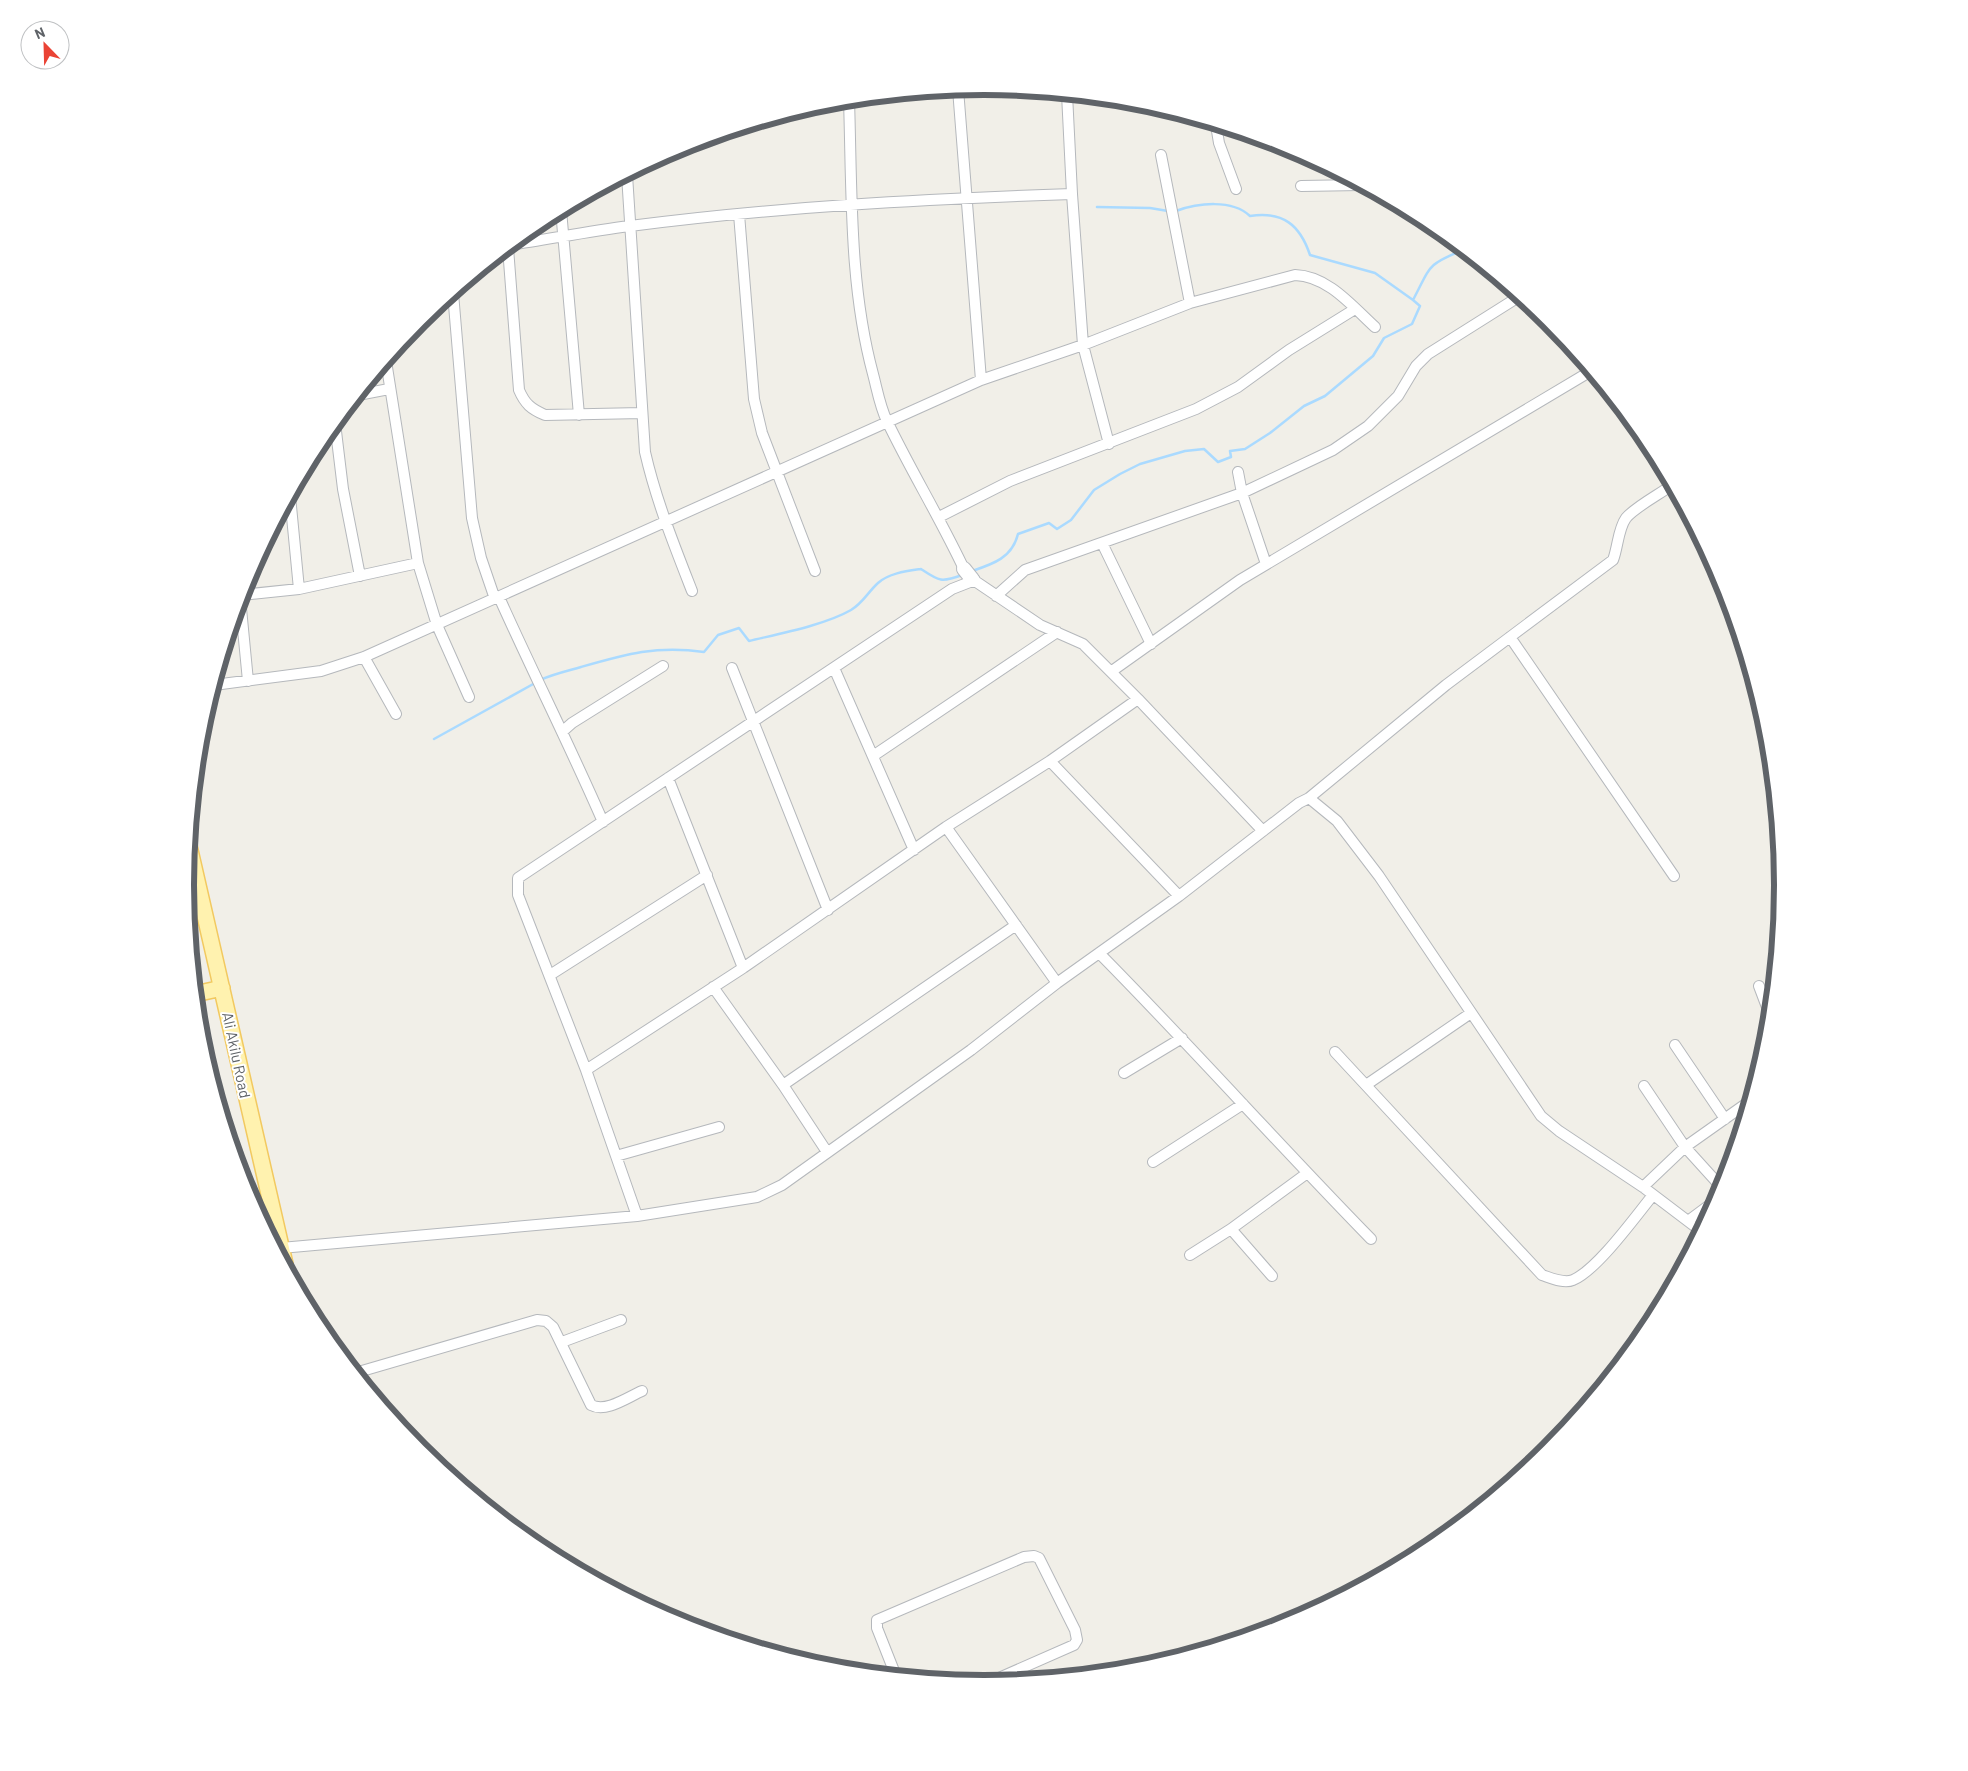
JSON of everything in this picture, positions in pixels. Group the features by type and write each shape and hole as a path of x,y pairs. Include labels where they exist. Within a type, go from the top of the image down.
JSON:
{"main road":[{"name":"Ali Akilu Road","path":"194,866 280,1245"},
{"path":"201,993 222,988"}],"street":[{"path":"958,96 965,198 981,380"},
{"path":"1067,100 1083,345 1109,444"},
{"path":"849,107 852,206 864,340 886,421 970,576 1040,625 1083,644 1112,671 1263,831"},
{"path":"1217,131 1219,143 1236,189"},
{"path":"1161,155 1190,303"},
{"path":"627,181 645,452 665,521 692,591"},
{"path":"1301,186 1349,185"},
{"path":"523,244 629,226 740,214 965,198 1072,194"},
{"path":"740,214 754,399 762,433 814,571"},
{"path":"562,218 579,416"},
{"path":"510,253 519,390 524,403 532,410 545,415 579,416 642,413"},
{"path":"219,684 320,671 364,657 778,472 886,421 981,380 1083,345 1190,303 1295,275 1307,275 1326,283 1375,327"},
{"path":"996,596 1026,570 1242,493 1332,450 1368,426 1398,396 1416,366 1428,354 1514,300"},
{"path":"453,301 472,518 481,558 497,598 563,731 603,822"},
{"path":"939,517 1010,481 1196,410 1238,387 1289,350 1355,310"},
{"path":"387,368 418,563 437,625 469,697"},
{"path":"1112,671 1240,580 1586,373"},
{"path":"366,393 389,388"},
{"path":"336,433 343,489 360,576"},
{"path":"1238,472 1242,493 1266,564"},
{"path":"282,1248 637,1216 757,1197 782,1185 826,1152 928,1082 1057,983 1179,896 1299,803 1310,798 1446,685 1613,560 1621,530 1627,517 1668,488"},
{"path":"291,505 299,589"},
{"path":"1102,543 1151,644"},
{"path":"249,596 299,589 418,563"},
{"path":"637,1216 586,1070 518,895 518,878 970,576"},
{"path":"242,614 248,681"},
{"path":"873,756 1057,632"},
{"path":"1510,637 1674,876"},
{"path":"364,657 396,714"},
{"path":"563,731 572,723 663,666"},
{"path":"732,668 828,910"},
{"path":"834,668 914,850"},
{"path":"586,1070 743,968 946,827 1050,761 1138,699"},
{"path":"1050,761 1179,896"},
{"path":"668,778 743,968"},
{"path":"1310,798 1337,821 1379,876 1541,1116 1559,1131 1643,1187 1697,1227"},
{"path":"946,827 1057,983"},
{"path":"550,974 707,876"},
{"path":"783,1085 1016,925"},
{"path":"1099,953 1182,1038 1306,1174 1371,1239"},
{"path":"1759,986 1766,1003"},
{"path":"713,988 783,1085 826,1152"},
{"path":"1366,1085 1471,1013"},
{"path":"1124,1073 1182,1038"},
{"path":"1675,1045 1725,1119"},
{"path":"1335,1052 1542,1275 1558,1280 1571,1281 1589,1270 1653,1195"},
{"path":"1644,1086 1685,1147 1716,1182"},
{"path":"1153,1162 1242,1104"},
{"path":"1643,1187 1685,1147 1744,1105"},
{"path":"616,1156 720,1127"},
{"path":"1190,1254 1231,1229 1306,1174"},
{"path":"1688,1221 1705,1209"},
{"path":"1231,1229 1272,1276"},
{"path":"361,1371 537,1320 546,1321 554,1327 591,1405 597,1408 605,1407 642,1391"},
{"path":"562,1342 621,1320"},
{"path":"894,1670 877,1628 877,1620 1024,1557 1040,1558 1076,1630 1077,1640 1074,1645 1005,1675"}],"waterway":[{"path":"1176,211 1194,206 1214,204 1234,207 1250,216 1262,215 1281,218 1295,228 1310,255 1375,273 1413,300 1431,268 1442,259 1457,252"},
{"path":"1097,207 1150,208 1168,211"},
{"path":"972,571 1001,559 1011,549 1018,534 1049,523 1057,529 1071,520 1094,490 1140,464 1185,451 1204,449 1218,462 1231,457 1230,451 1245,449 1270,433 1304,406 1325,396 1373,356 1384,338 1412,324 1420,306 1413,300"},
{"path":"540,680 597,662 642,652 656,650 704,652 718,635 739,628 749,641 815,625 851,610 878,583 898,573 921,569 940,580 962,575"},
{"path":"434,739 535,683"}]}
